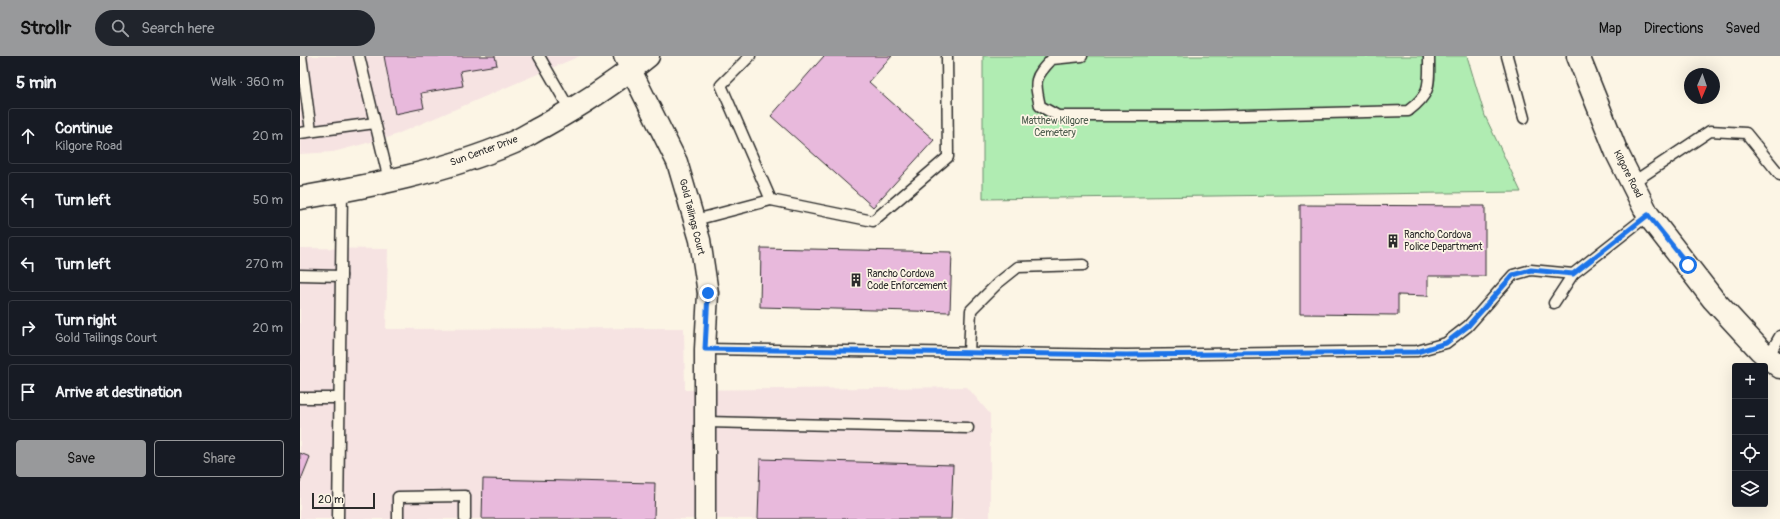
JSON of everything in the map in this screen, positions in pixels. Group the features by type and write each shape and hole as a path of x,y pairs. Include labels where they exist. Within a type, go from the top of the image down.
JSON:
{"street":[{"name":"Kilgore Road","path":"1578,56 1610,139 1648,215 1713,299 1774,362"},
{"name":"Sun Center Drive","path":"300,198 342,191 389,180 461,161 513,143 570,110 634,60"},
{"name":"Gold Tailings Court","path":"634,60 677,162 695,220 708,293 705,349 705,519"}],"lane":[{"path":"301,56 311,131"},
{"path":"360,56 389,180"},
{"path":"539,56 570,110"},
{"path":"750,56 721,85 771,200"},
{"path":"695,220 771,200 873,221 948,157 947,56"},
{"path":"1082,56 1052,59 1038,74 1036,88 1040,106 1058,116 1201,116 1408,111 1419,102 1430,86 1429,56"},
{"path":"1506,56 1524,118"},
{"path":"300,133 375,123"},
{"path":"1632,182 1710,131 1746,133 1780,175"},
{"path":"338,519 342,191"},
{"path":"1554,303 1573,274 1648,215"},
{"path":"969,353 971,310 998,283 1018,267 1083,265"},
{"path":"705,349 1131,355 1417,352 1446,343 1468,326 1513,275 1531,270 1573,274"},
{"path":"300,275 341,276"},
{"path":"1774,362 1780,336"},
{"path":"300,398 339,398"},
{"path":"706,422 968,428"},
{"path":"398,519 398,497 465,496 465,519"}],"shaded area":[{"path":"300,56 580,56 390,137 333,152 300,154"},
{"path":"300,248 388,249 386,329 684,328 685,390 967,387 990,414 990,519 300,519"}],"green space":[{"name":"Matthew Kilgore Cemetery","path":"983,56 1467,56 1485,116 1521,192 983,199"}],"building":[{"path":"384,56 495,56 497,65 460,71 463,86 421,93 424,108 395,114"},
{"path":"824,56 892,56 869,82 934,140 873,207 771,116"},
{"name":"Rancho Cordova Police Department","path":"1300,205 1485,206 1485,276 1428,276 1428,296 1398,295 1398,315 1300,314"},
{"name":"Rancho Cordova Code Enforcement","path":"761,248 952,252 950,312 760,307"},
{"path":"300,453 310,457 300,482"},
{"path":"760,459 953,465 951,519 758,519"},
{"path":"483,479 655,483 654,519 482,519"}],"place":[{"name":"Rancho Cordova Police Department","path":"1393,241"},
{"name":"Rancho Cordova Code Enforcement","path":"856,280"}],"route":[{"path":"708,293 705,349 1126,355 1417,352 1446,343 1468,326 1513,275 1531,270 1573,274 1648,215 1688,265"}]}
